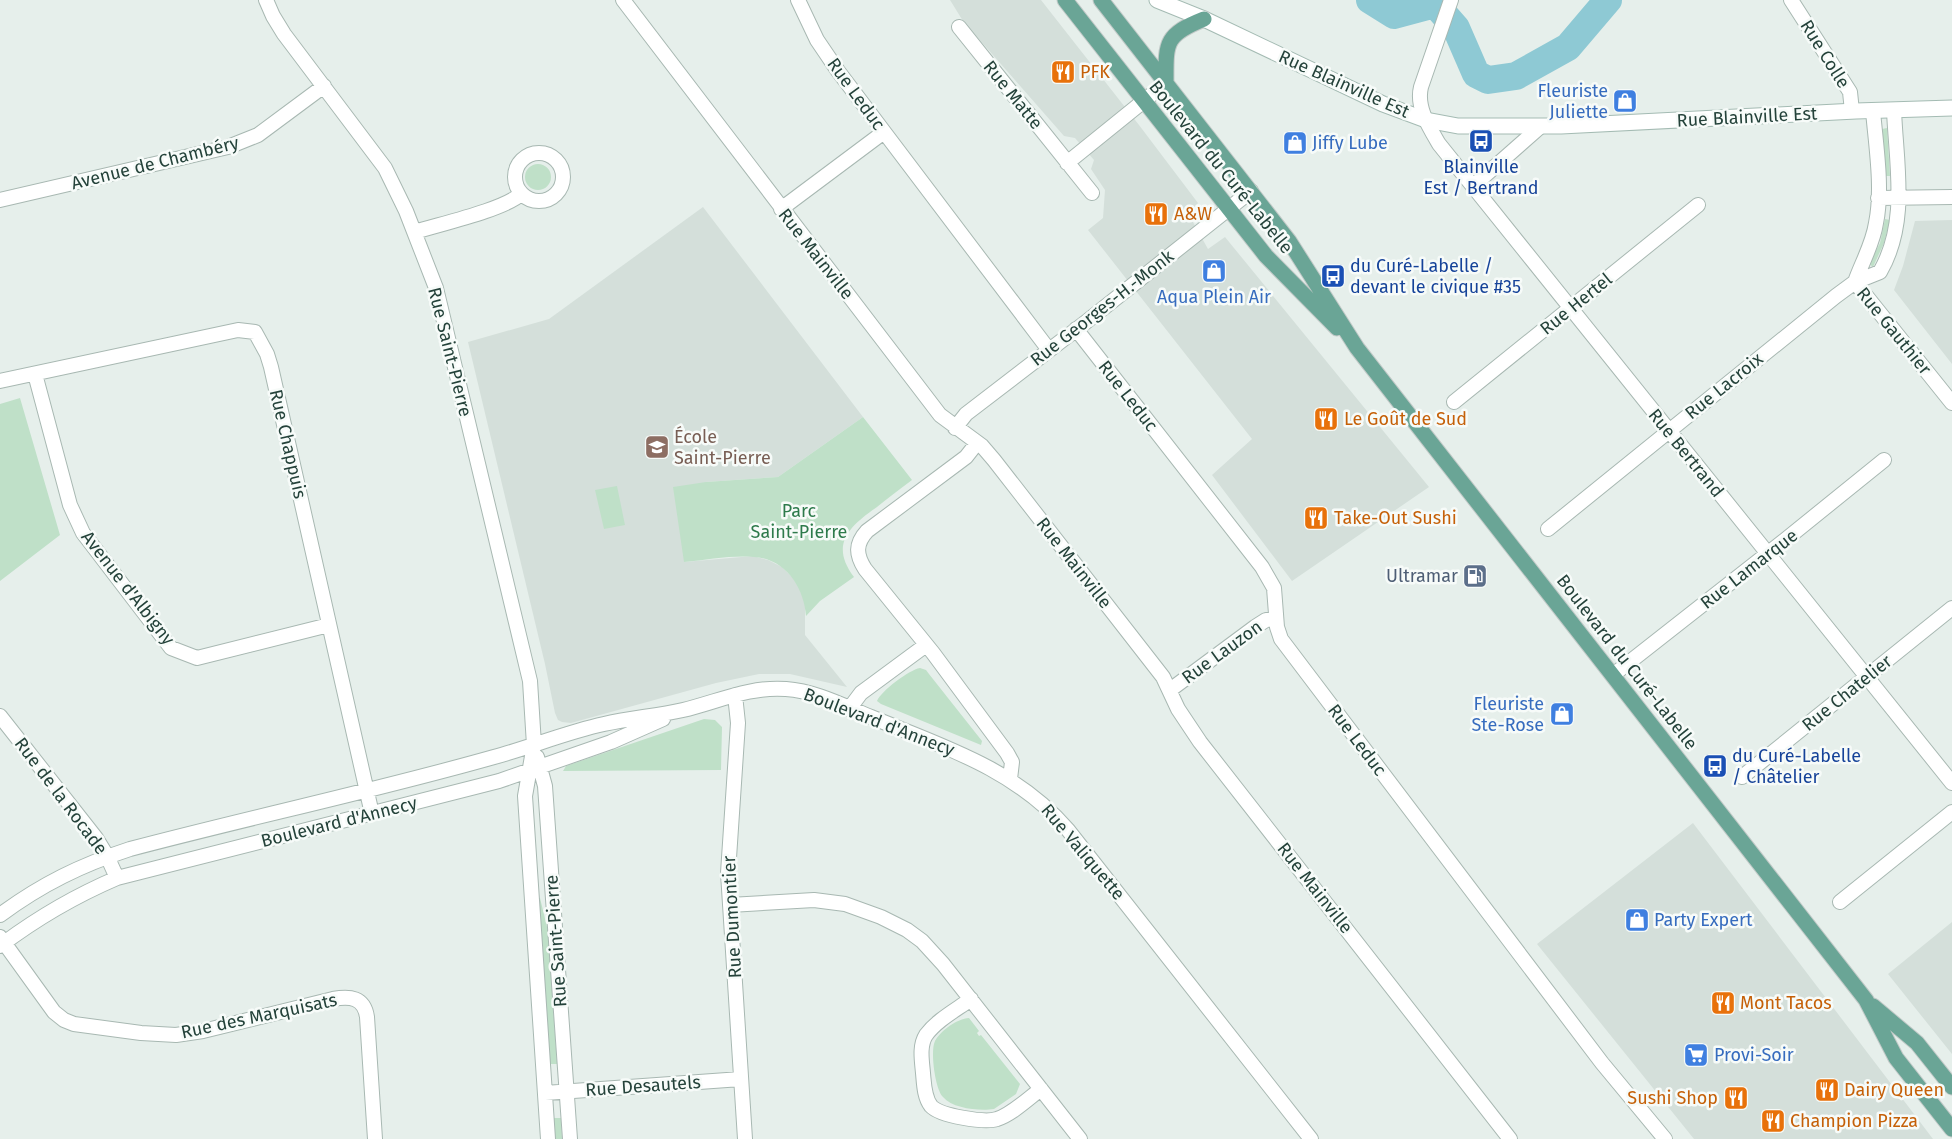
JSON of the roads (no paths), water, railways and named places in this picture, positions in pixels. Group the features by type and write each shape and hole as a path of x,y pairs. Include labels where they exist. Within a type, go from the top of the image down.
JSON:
{"main road":[{"name":"Boulevard du Curé-Labelle","path":"1065,0 1266,256 1357,348"},
{"name":"Boulevard du Curé-Labelle","path":"1101,0 1288,241 1357,348 1866,1000 1896,1058 1952,1129"},
{"path":"1166,83 1166,52 1170,40 1182,28 1204,19"},
{"name":"Boulevard du Curé-Labelle","path":"1866,1000 1917,1043 1952,1087"}],"street":[{"name":"Rue Saint-Pierre","path":"266,0 279,26 381,160 399,193 440,300 454,368 532,694 535,768 525,796 548,1139"},
{"name":"Rue Mainville","path":"623,0 940,415 994,460 1163,678 1178,709 1200,742 1510,1139"},
{"name":"Rue Leduc","path":"798,0 827,56 1049,350"},
{"name":"Rue Blainville Est","path":"1157,0 1204,19 1369,98 1426,120 1465,127 1541,126 1952,108"},
{"name":"Rue Colle","path":"1791,0 1850,92 1852,112"},
{"name":"Rue Bertrand","path":"1451,2 1420,93 1420,103 1426,120 1439,144 1952,783"},
{"name":"Rue Matte","path":"959,27 1092,193"},
{"path":"1067,163 1166,83"},
{"name":"Avenue de Chambéry","path":"0,200 228,147 258,135 324,86"},
{"path":"1855,282 1874,233 1878,198 1873,110"},
{"name":"Rue Lacroix","path":"1548,529 1668,430 1855,282 1880,272 1895,234 1899,198 1894,110"},
{"path":"1473,186 1541,126"},
{"path":"781,209 884,132"},
{"name":"Rue Georges-H.-Monk","path":"955,428 966,414 1250,191"},
{"path":"415,232 499,206 521,194"},
{"path":"1878,198 1952,197"},
{"name":"Rue Hertel","path":"1454,402 1698,205"},
{"name":"Rue Gauthier","path":"1855,282 1952,403"},
{"name":"Rue Leduc","path":"1076,329 1262,567 1274,588 1278,634 1292,654 1602,1063 1664,1139"},
{"name":"Rue Chappuis","path":"0,382 238,330 255,332 268,354 372,814"},
{"name":"Avenue d'Albigny","path":"35,374 70,505 83,533 170,648 197,658 329,625"},
{"path":"977,444 966,456 867,531 858,545 858,555 866,569 926,644 1007,752 1012,762 1010,779"},
{"name":"Rue Lamarque","path":"1613,675 1884,460"},
{"name":"Rue Chatelier","path":"1742,777 1952,608"},
{"name":"Rue Lauzon","path":"1170,690 1255,627 1266,620 1276,618"},
{"path":"850,709 861,692 926,644"},
{"name":"Boulevard d'Annecy","path":"1,942 75,897 117,878 499,781 611,742 685,710 735,695 768,689 809,693 971,758 1010,779"},
{"name":"Rue Dumontier","path":"735,695 738,723 728,853 745,1139"},
{"name":"Boulevard d'Annecy","path":"0,915 46,884 85,864 107,856 494,757 605,724 685,710"},
{"name":"Rue de la Rocade","path":"0,716 89,828 107,856 117,878"},
{"name":"Rue Saint-Pierre","path":"535,768 545,786 570,1139"},
{"name":"Rue Valiquette","path":"1010,779 1040,801 1064,825 1311,1139"},
{"path":"1840,902 1952,812"},
{"path":"730,905 814,900 830,901 854,906 899,926 918,937 943,964 1080,1139"},
{"name":"Rue des Marquisats","path":"1,942 54,1012 69,1023 80,1025 153,1034 185,1034 333,999 356,998 365,1007 367,1017 375,1139"},
{"path":"970,999 934,1027 923,1041 922,1058 925,1085 930,1104 936,1110 955,1116 991,1120 1004,1116 1041,1089"},
{"name":"Rue Desautels","path":"545,1093 742,1079"}],"waterway":[{"path":"1370,0 1394,15 1435,4 1456,28 1476,74 1488,80 1516,76 1568,47 1608,0"}],"place":[{"name":"PFK","path":"1063,72"},
{"name":"Fleuriste Juliette","path":"1625,101"},
{"name":"Blainville Est / Bertrand","path":"1481,141"},
{"name":"Jiffy Lube","path":"1295,143"},
{"name":"A&W","path":"1156,214"},
{"name":"Aqua Plein Air","path":"1214,271"},
{"name":"du Curé-Labelle / devant le civique #35","path":"1333,276"},
{"name":"Le Goût de Sud","path":"1326,419"},
{"name":"École Saint-Pierre","path":"657,447"},
{"name":"Take-Out Sushi","path":"1316,518"},
{"name":"Ultramar","path":"1475,576"},
{"name":"Fleuriste Ste-Rose","path":"1562,714"},
{"name":"du Curé-Labelle / Châtelier","path":"1715,766"},
{"name":"Party Expert","path":"1637,920"},
{"name":"Mont Tacos","path":"1723,1003"},
{"name":"Provi-Soir","path":"1696,1055"},
{"name":"Dairy Queen","path":"1827,1090"},
{"name":"Sushi Shop","path":"1736,1098"},
{"name":"Champion Pizza","path":"1773,1121"}],"park label":[{"name":"Parc Saint-Pierre","path":"799,521"}]}
